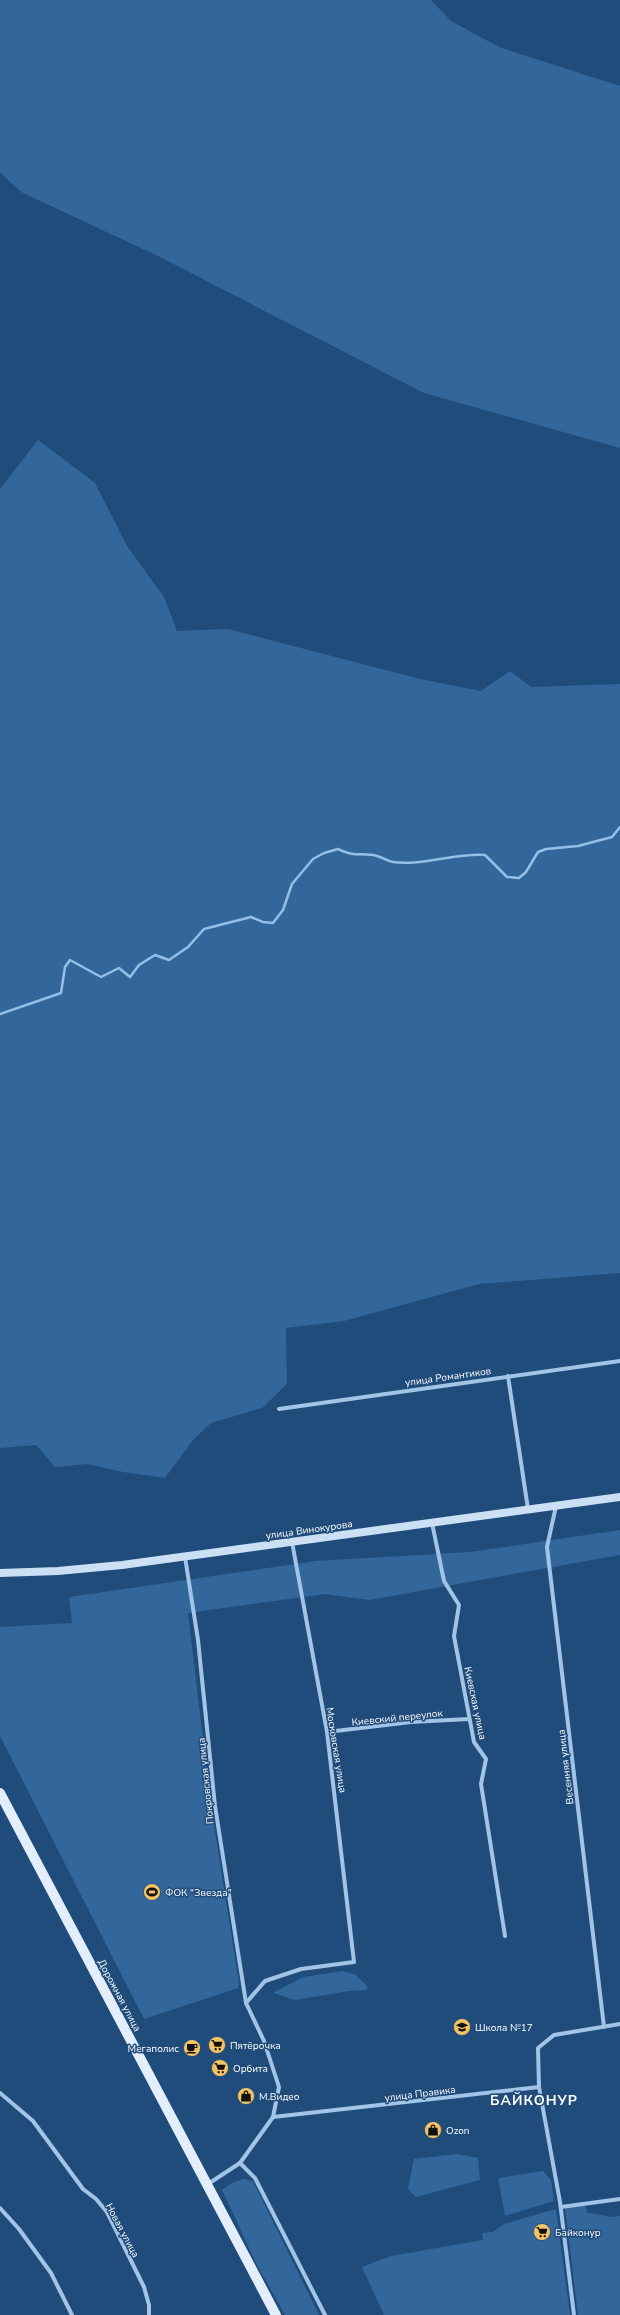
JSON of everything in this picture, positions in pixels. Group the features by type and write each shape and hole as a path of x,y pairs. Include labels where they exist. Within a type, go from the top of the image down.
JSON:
{"main road":[{"name":"улица Винокурова","path":"0,1573 58,1571 184,1557 620,1496"},
{"name":"Дорожная улица","path":"0,1793 276,2315"}],"street":[{"name":"улица Романтиков","path":"280,1409 620,1361"},
{"path":"508,1376 528,1509"},
{"name":"Весенняя улица","path":"557,1505 547,1547 604,2027"},
{"name":"Киевская улица","path":"432,1522 444,1581 459,1605 454,1636 474,1742 486,1759 481,1784 505,1936"},
{"name":"Московская улица","path":"246,2003 265,1981 301,1969 354,1962 327,1732 292,1542"},
{"name":"Покровская улица","path":"184,1557 198,1640 215,1806 246,2003 264,2041 279,2087 273,2117"},
{"name":"Киевский переулок","path":"327,1732 411,1722 469,1719"},
{"path":"574,2315 561,2207 539,2087 538,2048 554,2035 620,2024"},
{"name":"улица Правика","path":"273,2117 539,2087"},
{"name":"Новая улица","path":"0,2093 33,2121 83,2189 96,2199 107,2212 144,2287 149,2305 149,2315"},
{"path":"207,2185 240,2163 273,2117"},
{"path":"240,2163 255,2178 325,2315"},
{"path":"561,2207 620,2199"},
{"path":"0,2208 19,2229 51,2273 72,2315"}],"shaded area":[{"path":"0,0 431,0 451,21 499,47 620,86 620,448 424,393 160,257 21,192 0,172"},
{"path":"38,440 95,483 127,546 164,597 177,631 228,629 420,679 481,691 510,671 531,687 620,684 620,1273 479,1284 344,1321 286,1328 287,1384 262,1408 211,1423 193,1440 165,1478 123,1472 87,1464 55,1467 36,1445 0,1448 0,489"},
{"name":"ФОК \"Звезда\"","path":"620,1530 620,1555 369,1600 325,1594 188,1613 211,1806 239,1983 238,1988 144,2019 0,1736 0,1627 72,1623 69,1597 316,1561 470,1552"},
{"path":"343,1971 356,1975 368,1987 366,1990 349,1991 295,2000 273,1993 303,1977"},
{"path":"456,2154 478,2158 480,2180 416,2197 408,2189 414,2159"},
{"path":"543,2171 551,2180 554,2201 505,2216 498,2178"},
{"path":"244,2179 253,2181 319,2315 285,2315 257,2265 222,2190 232,2183"},
{"path":"584,2204 588,2213 613,2217 620,2216 620,2315 578,2315 565,2207"},
{"path":"556,2209 570,2315 384,2315 362,2267 391,2256 483,2240 482,2233 493,2232 504,2224"}],"waterway":[{"path":"0,1014 61,993 65,967 70,960 101,977 119,968 130,977 139,965 155,955 169,960 188,947 204,929 251,917 263,922 273,923 283,910 292,884 313,859 324,853 338,849 353,854 379,856 393,862 404,863 462,856 485,855 507,877 519,878 526,872 538,852 546,849 578,846 612,837 620,827"}],"place":[{"name":"ФОК \"Звезда\"","path":"152,1892"},
{"name":"Школа №17","path":"462,2027"},
{"name":"Пятёрочка","path":"217,2045"},
{"name":"Мегаполис","path":"192,2048"},
{"name":"Орбита","path":"220,2068"},
{"name":"М.Видео","path":"246,2096"},
{"name":"Ozon","path":"433,2130"},
{"name":"Байконур","path":"542,2232"}],"district":[{"name":"БАЙКОНУР","path":"534,2100"}]}
